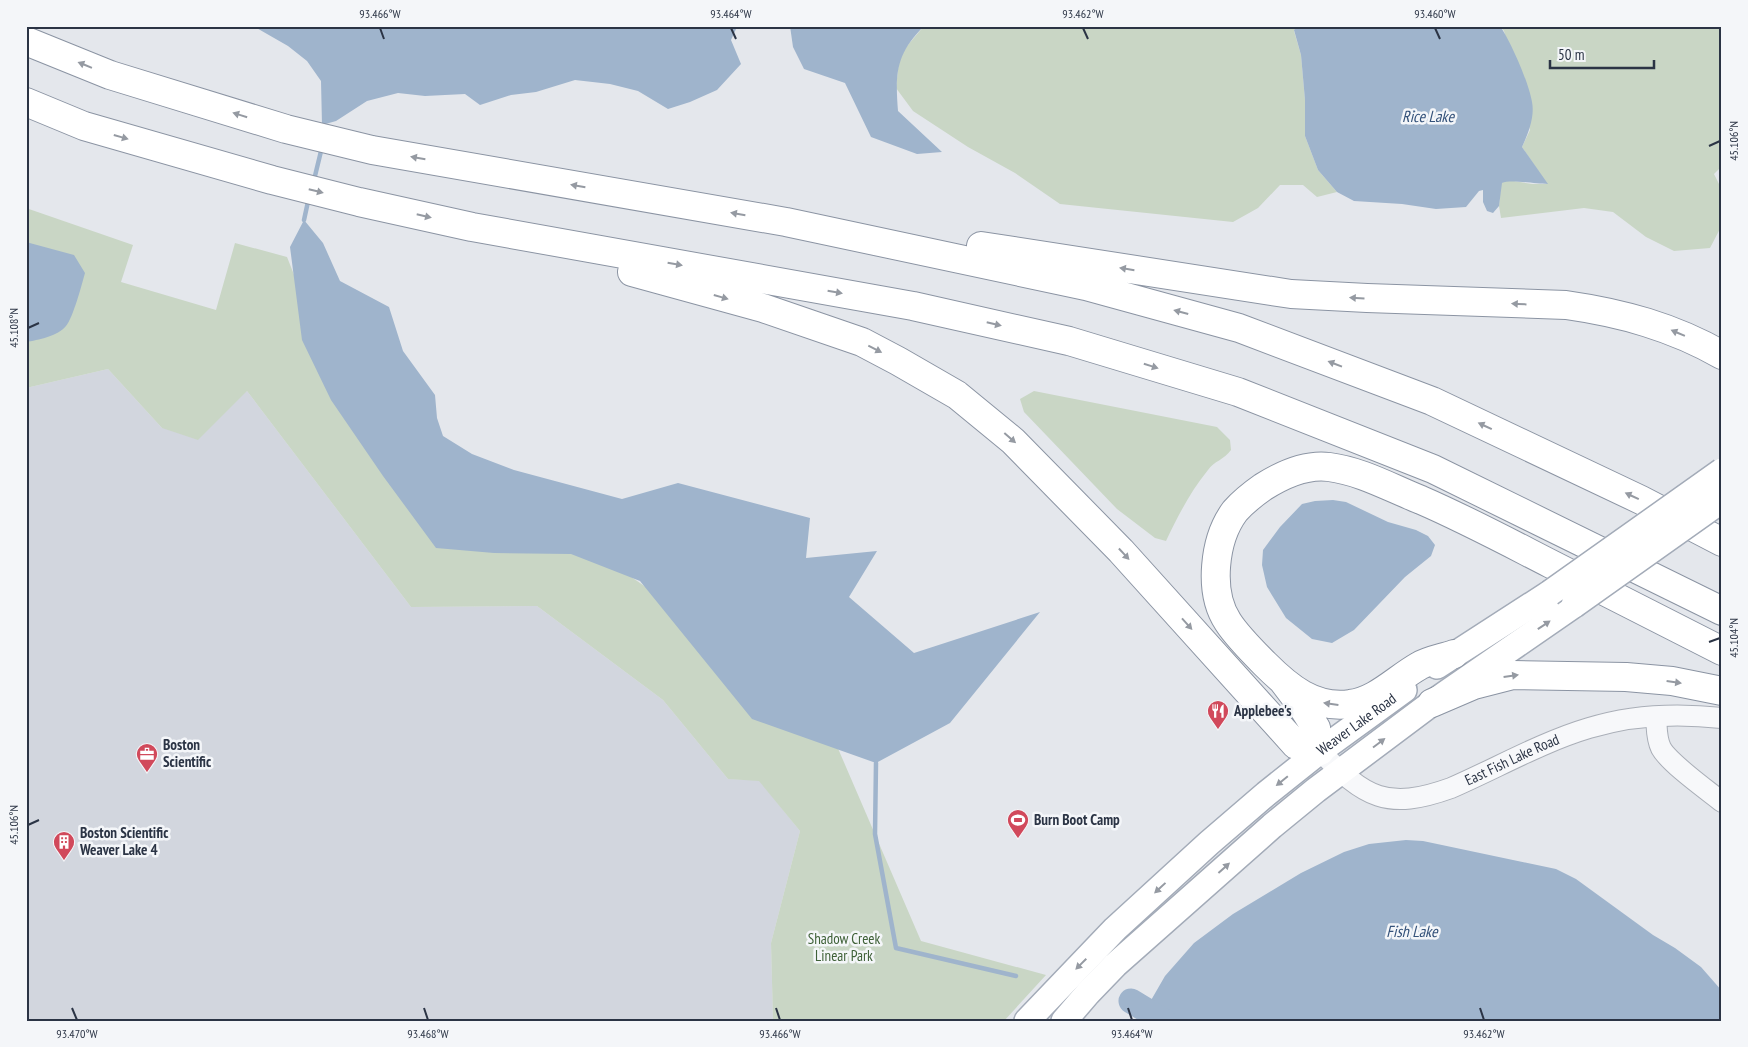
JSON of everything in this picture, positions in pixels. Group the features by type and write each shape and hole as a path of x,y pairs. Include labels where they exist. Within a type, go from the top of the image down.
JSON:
{"highway":[{"path":"26,41 110,75 286,129 372,150 786,222 1086,286 1239,328 1432,401 1641,500 1722,542"},
{"path":"26,102 84,126"},
{"path":"26,108 272,180 359,202 472,227 913,306 1069,341 1238,392 1433,469 1722,611"},
{"path":"786,222 975,245 1291,294 1566,306 1596,309 1626,315 1662,326 1722,355"},
{"path":"472,227 763,308 862,342 957,396 1013,441 1121,551 1296,745 1320,751 1316,728 1283,681 1214,610 1205,591 1204,558 1212,528 1230,499 1254,478 1273,468 1310,455 1350,458 1377,465 1530,534 1722,634"},
{"path":"1227,622 1219,601 1215,579 1222,533 1235,511 1252,495 1274,480 1299,469 1327,466 1355,472 1455,514 1722,651"},
{"path":"1283,681 1306,698 1329,704 1350,704 1372,697 1420,665 1454,654"},
{"path":"1432,703 1474,685 1513,675 1626,677 1672,681 1722,691"}],"main road":[{"name":"Weaver Lake Road","path":"1027,1021 1122,922 1209,843 1320,751 1454,654 1550,592 1722,471"},
{"name":"Weaver Lake Road","path":"1064,1021 1088,993 1135,947 1272,826 1316,790 1432,703 1722,500"}],"street":[{"name":"East Fish Lake Road","path":"1320,751 1341,773 1369,793 1396,799 1417,798 1452,788 1574,733 1606,723 1656,717 1722,718"},
{"path":"1656,717 1657,739 1669,759 1722,802"}],"shaded area":[{"path":"108,369 162,428 247,391 411,607 537,606 663,700 728,779 759,780 800,831 771,943 773,1021 26,1021 26,388"}],"green space":[{"path":"924,26 1297,26 1294,31 1301,55 1305,100 1305,136 1318,170 1337,192 1317,197 1303,185 1280,185 1258,208 1233,222 1060,204 1015,173 968,147 913,111 896,88 899,60 907,46"},
{"path":"1500,26 1722,26 1722,166 1714,174 1722,190 1722,225 1710,248 1674,251 1646,237 1613,212 1584,208 1501,218 1499,206 1501,183 1508,180 1532,184 1547,184 1522,147 1530,130 1504,31"},
{"name":"Shadow Creek Linear Park","path":"26,208 133,245 121,282 216,310 235,243 287,257 331,368 821,709 921,941 1046,975 1004,1021 773,1021 771,943 800,831 759,781 728,779 663,700 537,606 411,607 247,391 198,440 162,428 108,369 26,388"},
{"path":"1034,391 1217,427 1230,440 1231,450 1213,464 1202,478 1185,504 1166,541 1155,538 1117,509 1024,412 1020,399"}],"water":[{"path":"253,26 758,26 736,29 731,40 741,64 717,90 668,109 638,91 610,84 575,80 536,92 511,95 480,105 465,94 425,96 398,93 367,101 336,121 322,125 321,81 307,61 288,46"},
{"path":"790,26 924,26 908,46 899,65 897,86 898,111 942,152 917,154 871,137 845,83 804,69 793,47"},
{"name":"Rice Lake","path":"1299,26 1500,26 1519,63 1532,102 1532,119 1522,147 1548,184 1502,183 1499,206 1493,213 1487,211 1483,202 1483,190 1479,191 1466,207 1436,209 1402,204 1354,201 1337,192 1318,170 1305,136 1305,100 1301,55 1294,30"},
{"path":"304,220 323,243 340,281 389,307 403,351 435,395 437,418 443,436 472,454 514,470 622,499 678,483 810,518 806,558 877,551 849,597 914,653 1040,612 950,723 876,763 752,719 640,581 571,554 494,553 436,548 383,476 331,400 302,340 290,247"},
{"path":"26,242 74,255 85,273 74,309 66,326 53,335 26,342"},
{"path":"1333,500 1346,502 1388,522 1416,530 1428,536 1435,545 1431,556 1405,577 1354,630 1332,643 1312,639 1286,618 1267,587 1262,565 1263,550 1280,527 1302,504"},
{"name":"Fish Lake","path":"1406,840 1423,841 1556,869 1576,879 1701,967 1722,991 1722,1021 1146,1021 1150,1002 1165,976 1194,943 1233,914 1301,873 1344,852 1369,844"}],"waterway":[{"path":"314,180 322,147"},
{"path":"304,220 309,197"},
{"path":"876,763 875,834 896,948 1016,976"},
{"path":"1131,1001 1164,1021"}],"place":[{"name":"Applebee's","path":"1218,730"},
{"name":"Boston Scientific","path":"147,773"},
{"name":"Burn Boot Camp","path":"1018,839"},
{"name":"Boston Scientific Weaver Lake 4","path":"64,861"}]}
